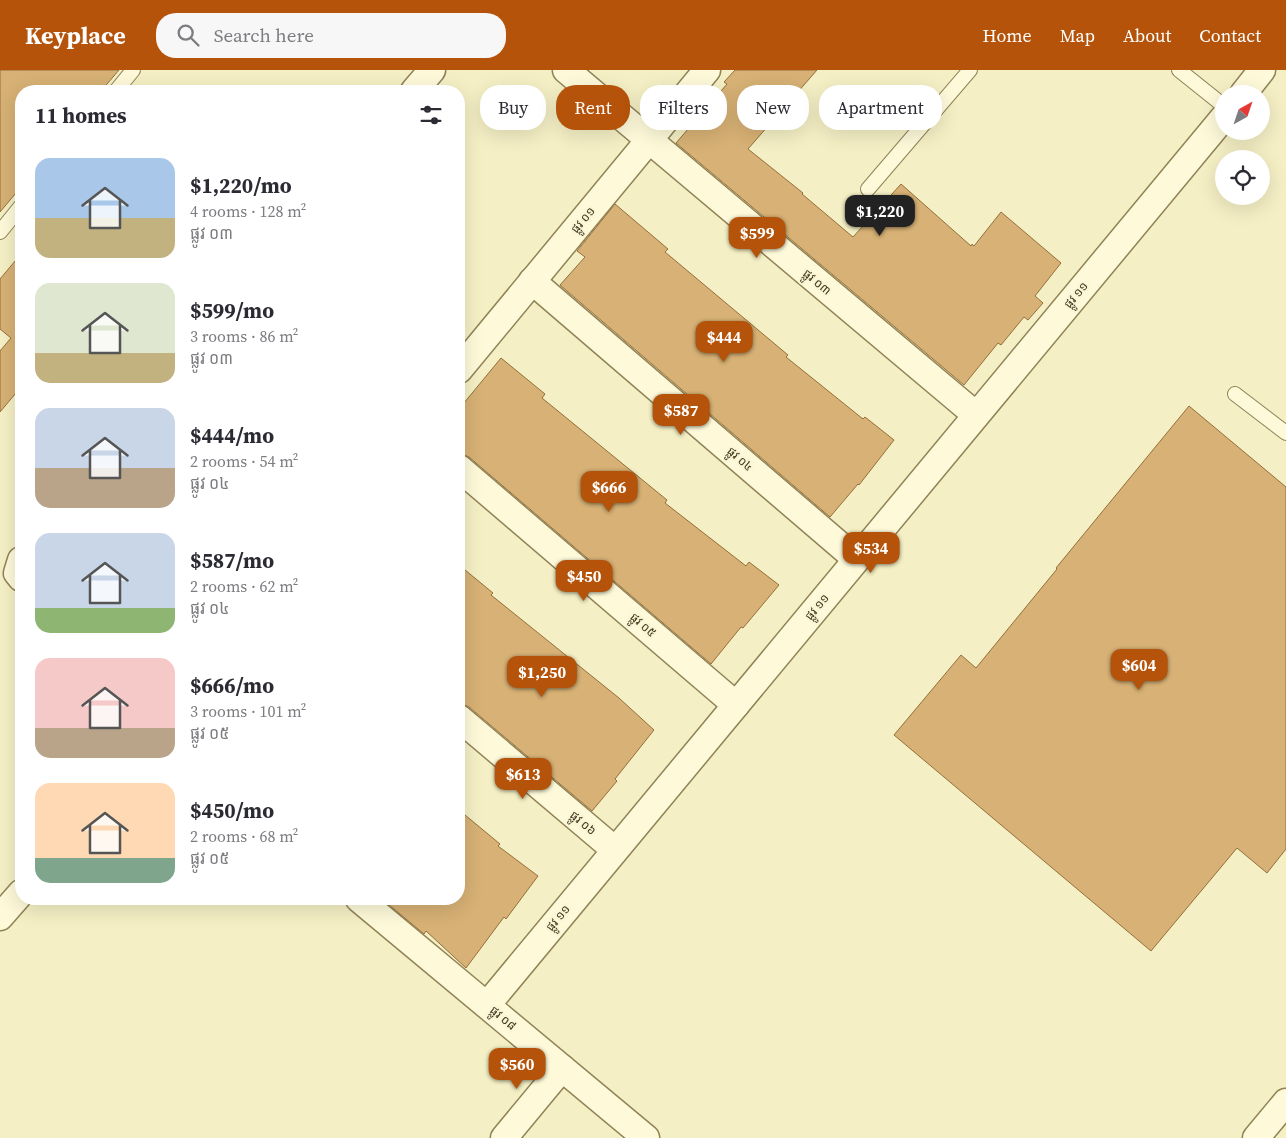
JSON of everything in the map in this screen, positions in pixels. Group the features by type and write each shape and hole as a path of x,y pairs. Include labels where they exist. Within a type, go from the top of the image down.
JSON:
{"street":[{"path":"419,85 432,70"},
{"name":"ផ្លូវ ០៣","path":"566,70 976,415"},
{"name":"ផ្លូវ ០១","path":"465,363 707,70"},
{"path":"1250,85 1262,70"},
{"name":"ផ្លូវ ១១","path":"487,1005 1215,128"},
{"name":"ផ្លូវ ០៤","path":"532,281 856,559"},
{"name":"ផ្លូវ ០៥","path":"465,473 736,705"},
{"name":"ផ្លូវ ០៦","path":"465,723 615,850"},
{"path":"0,917 15,900"},
{"name":"ផ្លូវ ០៨","path":"366,905 646,1138"},
{"path":"504,1138 562,1068"},
{"path":"1256,1138 1286,1102"}],"lane":[{"path":"121,85 133,70"},
{"path":"868,189 970,70"},
{"path":"1179,70 1215,99"},
{"path":"0,232 15,213"},
{"path":"1235,394 1286,433"}],"building":[{"path":"0,70 119,70 106,85 15,85 15,194 0,212"},
{"path":"735,70 817,70 804,85 737,85 737,130 765,130 748,149 803,193 853,237 901,184 971,246 972,244 974,246 1001,212 1061,263 1035,296 1043,303 1028,320 1024,317 1001,345 998,343 964,385 676,143 687,130 727,130 727,84 724,82"},
{"path":"615,204 668,249 665,252 788,355 786,357 863,419 865,417 894,440 859,485 830,517 560,285 585,257 577,251"},
{"path":"15,261 15,394 0,412 0,351 11,338 0,329 0,279"},
{"path":"501,358 545,394 542,398 667,500 665,503 746,566 749,562 779,585 711,664 465,455 465,402"},
{"path":"1189,406 1286,487 1286,849 1267,873 1237,848 1151,951 894,735 961,655 976,668"},
{"path":"465,570 493,593 491,595 619,698 654,730 615,779 617,781 592,811 465,705"},
{"path":"465,815 500,844 498,846 538,876 506,919 504,917 466,968 426,931 424,934 389,905 465,905"}]}
